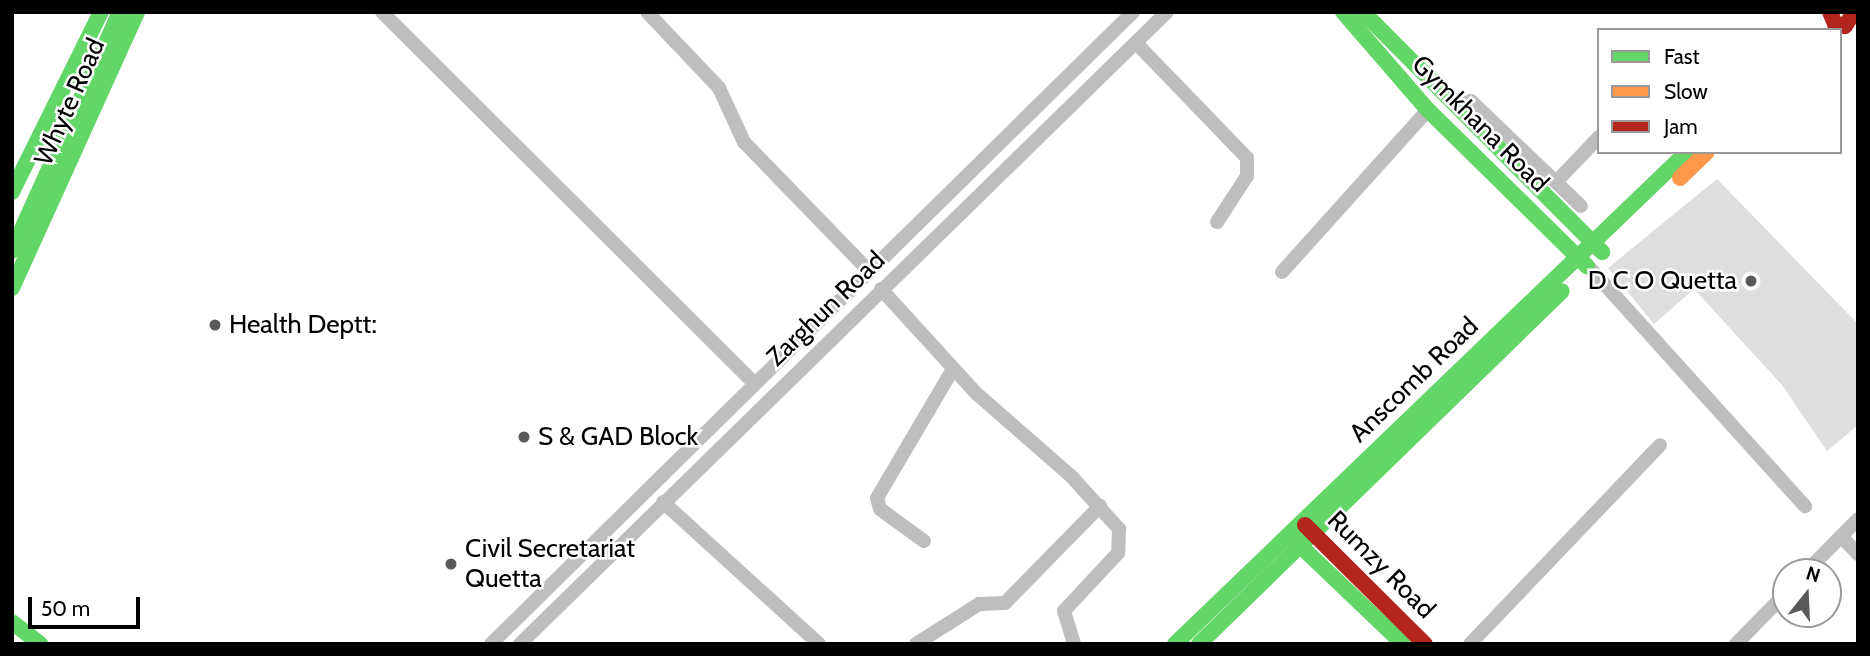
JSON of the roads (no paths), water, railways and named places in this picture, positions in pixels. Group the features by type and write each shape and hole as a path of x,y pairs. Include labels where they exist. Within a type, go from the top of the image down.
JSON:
{"street":[{"name":"Whyte Road","path":"12,192 101,12"},
{"path":"13,248 37,185 120,12"},
{"name":"Whyte Road","path":"12,288 137,12"},
{"path":"382,12 754,383"},
{"path":"647,12 719,88 744,142 869,271"},
{"name":"Zarghun Road","path":"491,644 1133,12"},
{"name":"Zarghun Road","path":"520,644 1167,12"},
{"name":"Gymkhana Road","path":"1343,12 1428,110 1584,261"},
{"path":"1363,12 1598,248"},
{"path":"1819,28 1842,18 1858,39"},
{"path":"1137,44 1247,158 1247,176 1217,222"},
{"path":"1457,107 1471,101 1581,205"},
{"path":"1282,272 1428,110"},
{"path":"1557,181 1597,139"},
{"name":"Anscomb Road","path":"1598,248 1685,154"},
{"name":"Anscomb Road","path":"1199,644 1307,527 1584,261 1705,154"},
{"path":"1584,261 1805,506"},
{"path":"881,289 953,369 1100,506 1123,540 1064,611 1074,644"},
{"path":"924,541 880,509 877,498 953,369"},
{"path":"1470,644 1660,445"},
{"path":"663,502 820,644"},
{"path":"916,644 979,604 1005,603 1100,506"},
{"path":"1820,558 1858,519"},
{"name":"Rumzy Road","path":"1307,527 1426,644"},
{"path":"1841,536 1858,554"},
{"name":"Anscomb Road","path":"1175,644 1294,540"},
{"name":"Rumzy Road","path":"1294,540 1404,644"},
{"path":"1736,644 1772,607"},
{"path":"12,622 40,644"}],"place":[{"name":"D C O Quetta","path":"1751,281"},
{"name":"Health Deptt:","path":"215,325"},
{"name":"S & GAD Block","path":"524,437"},
{"name":"Civil Secretariat Quetta","path":"451,564"}]}
